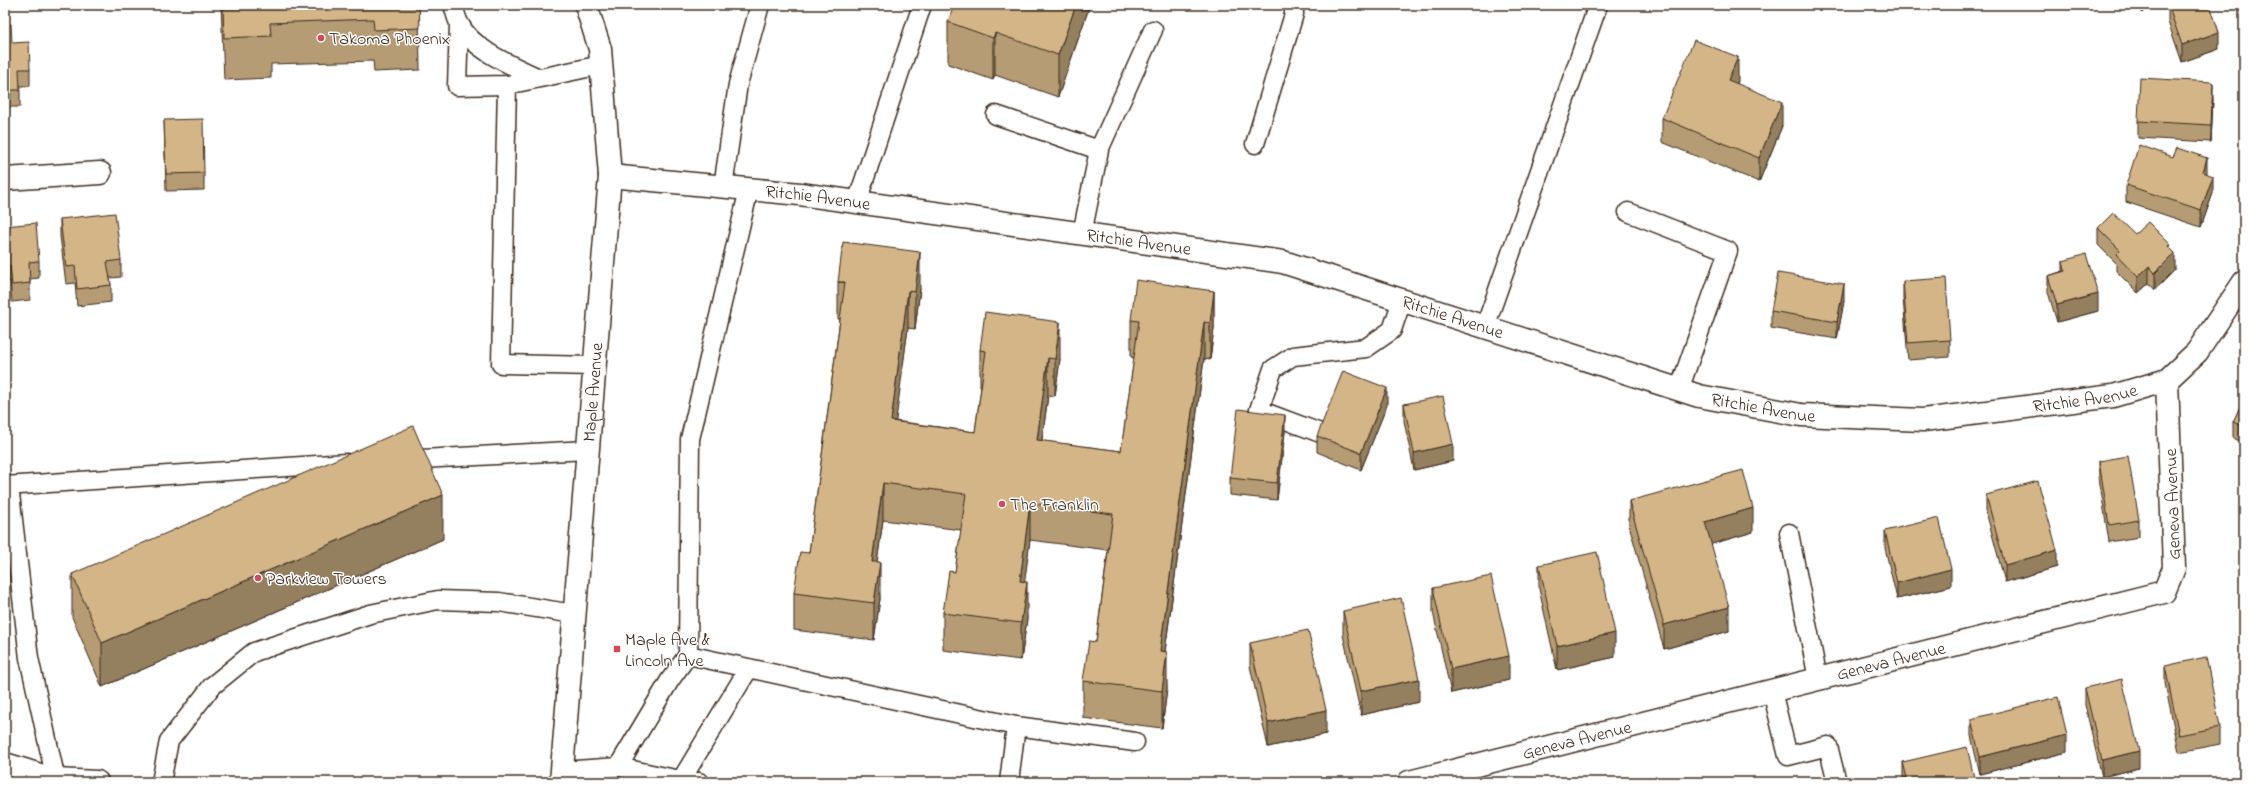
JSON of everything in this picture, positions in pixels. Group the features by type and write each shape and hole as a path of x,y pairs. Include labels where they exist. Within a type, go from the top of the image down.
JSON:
{"street":[{"name":"Maple Avenue","path":"561,777 610,176 600,49 586,5"},
{"path":"5,179 100,172"},
{"name":"Ritchie Avenue","path":"610,176 749,189 857,202 1283,262 1699,396 1801,415 1923,420 2113,396 2167,380 2197,352 2244,282"},
{"name":"Geneva Avenue","path":"1409,782 2164,592 2174,568 2167,380"},
{"path":"5,764 56,780 98,782"}],"lane":[{"path":"453,5 459,24 457,86 507,85 601,65"},
{"path":"723,187 738,84 760,5"},
{"path":"857,202 922,5"},
{"path":"1255,144 1294,14 1294,5"},
{"path":"1485,327 1598,5"},
{"path":"459,24 470,38 488,52 539,78"},
{"path":"1082,234 1099,150 1154,30"},
{"path":"507,85 501,364 594,366"},
{"path":"996,115 1099,150"},
{"path":"618,767 670,680 688,655 690,439 749,189"},
{"path":"1628,212 1728,251 1680,390"},
{"path":"1323,434 1259,410 1273,369 1293,356 1366,348 1392,330 1402,300"},
{"path":"386,461 587,450"},
{"path":"56,780 29,658 7,486 363,462"},
{"path":"1789,533 1818,679"},
{"path":"161,782 169,741 212,686 254,652 370,614 438,600 499,602 574,614"},
{"path":"688,655 1016,726 1135,742"},
{"path":"680,781 749,668"},
{"path":"1772,691 1788,756 1828,746 1837,782"},
{"path":"1008,782 1016,726"},
{"path":"561,777 618,767 680,781 699,782"}],"building":[{"path":"223,5 419,5 420,28 374,30 373,19 270,23 271,36 224,38"},
{"path":"954,5 1076,5 1058,55 995,33 993,38 948,22"},
{"path":"2168,5 2210,5 2219,32 2182,45"},
{"path":"5,17 7,24 11,24 12,43 29,42 30,69 19,69 20,90 5,90"},
{"path":"1694,40 1738,57 1728,80 1782,102 1759,158 1662,118"},
{"path":"2140,78 2213,82 2211,125 2138,121"},
{"path":"203,119 204,173 166,174 164,120"},
{"path":"2139,145 2173,157 2177,148 2207,158 2203,172 2213,176 2201,210 2126,185"},
{"path":"115,213 121,260 107,262 111,285 77,289 75,266 66,267 60,219"},
{"path":"2113,213 2135,234 2148,222 2170,244 2168,246 2175,253 2155,273 2149,266 2138,277 2116,254 2120,250 2098,228"},
{"path":"36,223 39,261 29,262 30,283 12,285 10,265 5,265 5,226"},
{"name":"The Franklin","path":"843,242 920,252 915,292 908,291 891,421 975,432 986,351 980,350 985,312 1060,322 1055,359 1048,358 1037,440 1121,451 1139,321 1131,320 1136,280 1214,291 1210,323 1204,322 1160,651 1167,652 1162,691 1083,681 1089,641 1096,642 1113,514 1030,503 1020,581 1027,582 1021,623 943,613 949,571 955,572 966,494 883,483 872,562 880,562 874,603 794,593 800,552 809,553 845,282 838,282"},
{"path":"2086,254 2098,294 2057,305 2048,276 2065,271 2063,261"},
{"path":"1778,273 1844,284 1837,322 1771,311"},
{"path":"1946,278 1950,340 1908,343 1903,281"},
{"path":"1343,371 1387,388 1361,453 1317,436"},
{"path":"1443,396 1453,444 1414,453 1404,404"},
{"path":"2244,398 2244,426 2233,422"},
{"path":"1238,409 1285,415 1277,483 1230,478"},
{"path":"413,426 443,495 102,643 72,574"},
{"path":"2128,456 2139,520 2109,525 2099,461"},
{"path":"1743,470 1753,508 1705,522 1729,607 1664,625 1629,501"},
{"path":"2038,481 2057,550 2005,565 1986,495"},
{"path":"1939,518 1951,569 1897,583 1885,531"},
{"path":"1597,552 1615,633 1557,646 1539,565"},
{"path":"1491,576 1509,656 1451,669 1433,588"},
{"path":"1401,598 1419,679 1361,691 1343,611"},
{"path":"1308,630 1326,710 1268,723 1250,643"},
{"path":"2206,657 2220,727 2179,735 2165,666"},
{"path":"2122,679 2139,751 2102,760 2085,688"},
{"path":"2058,697 2067,735 1980,757 1971,719"},
{"path":"1967,747 1975,782 1908,782 1903,762"},
{"path":"1683,778 1685,782 1669,782"}],"place":[{"name":"Takoma Phoenix","path":"321,38"},
{"name":"The Franklin","path":"1002,504"},
{"name":"Parkview Towers","path":"258,578"},
{"name":"Maple Ave & Lincoln Ave","path":"617,649"}]}
